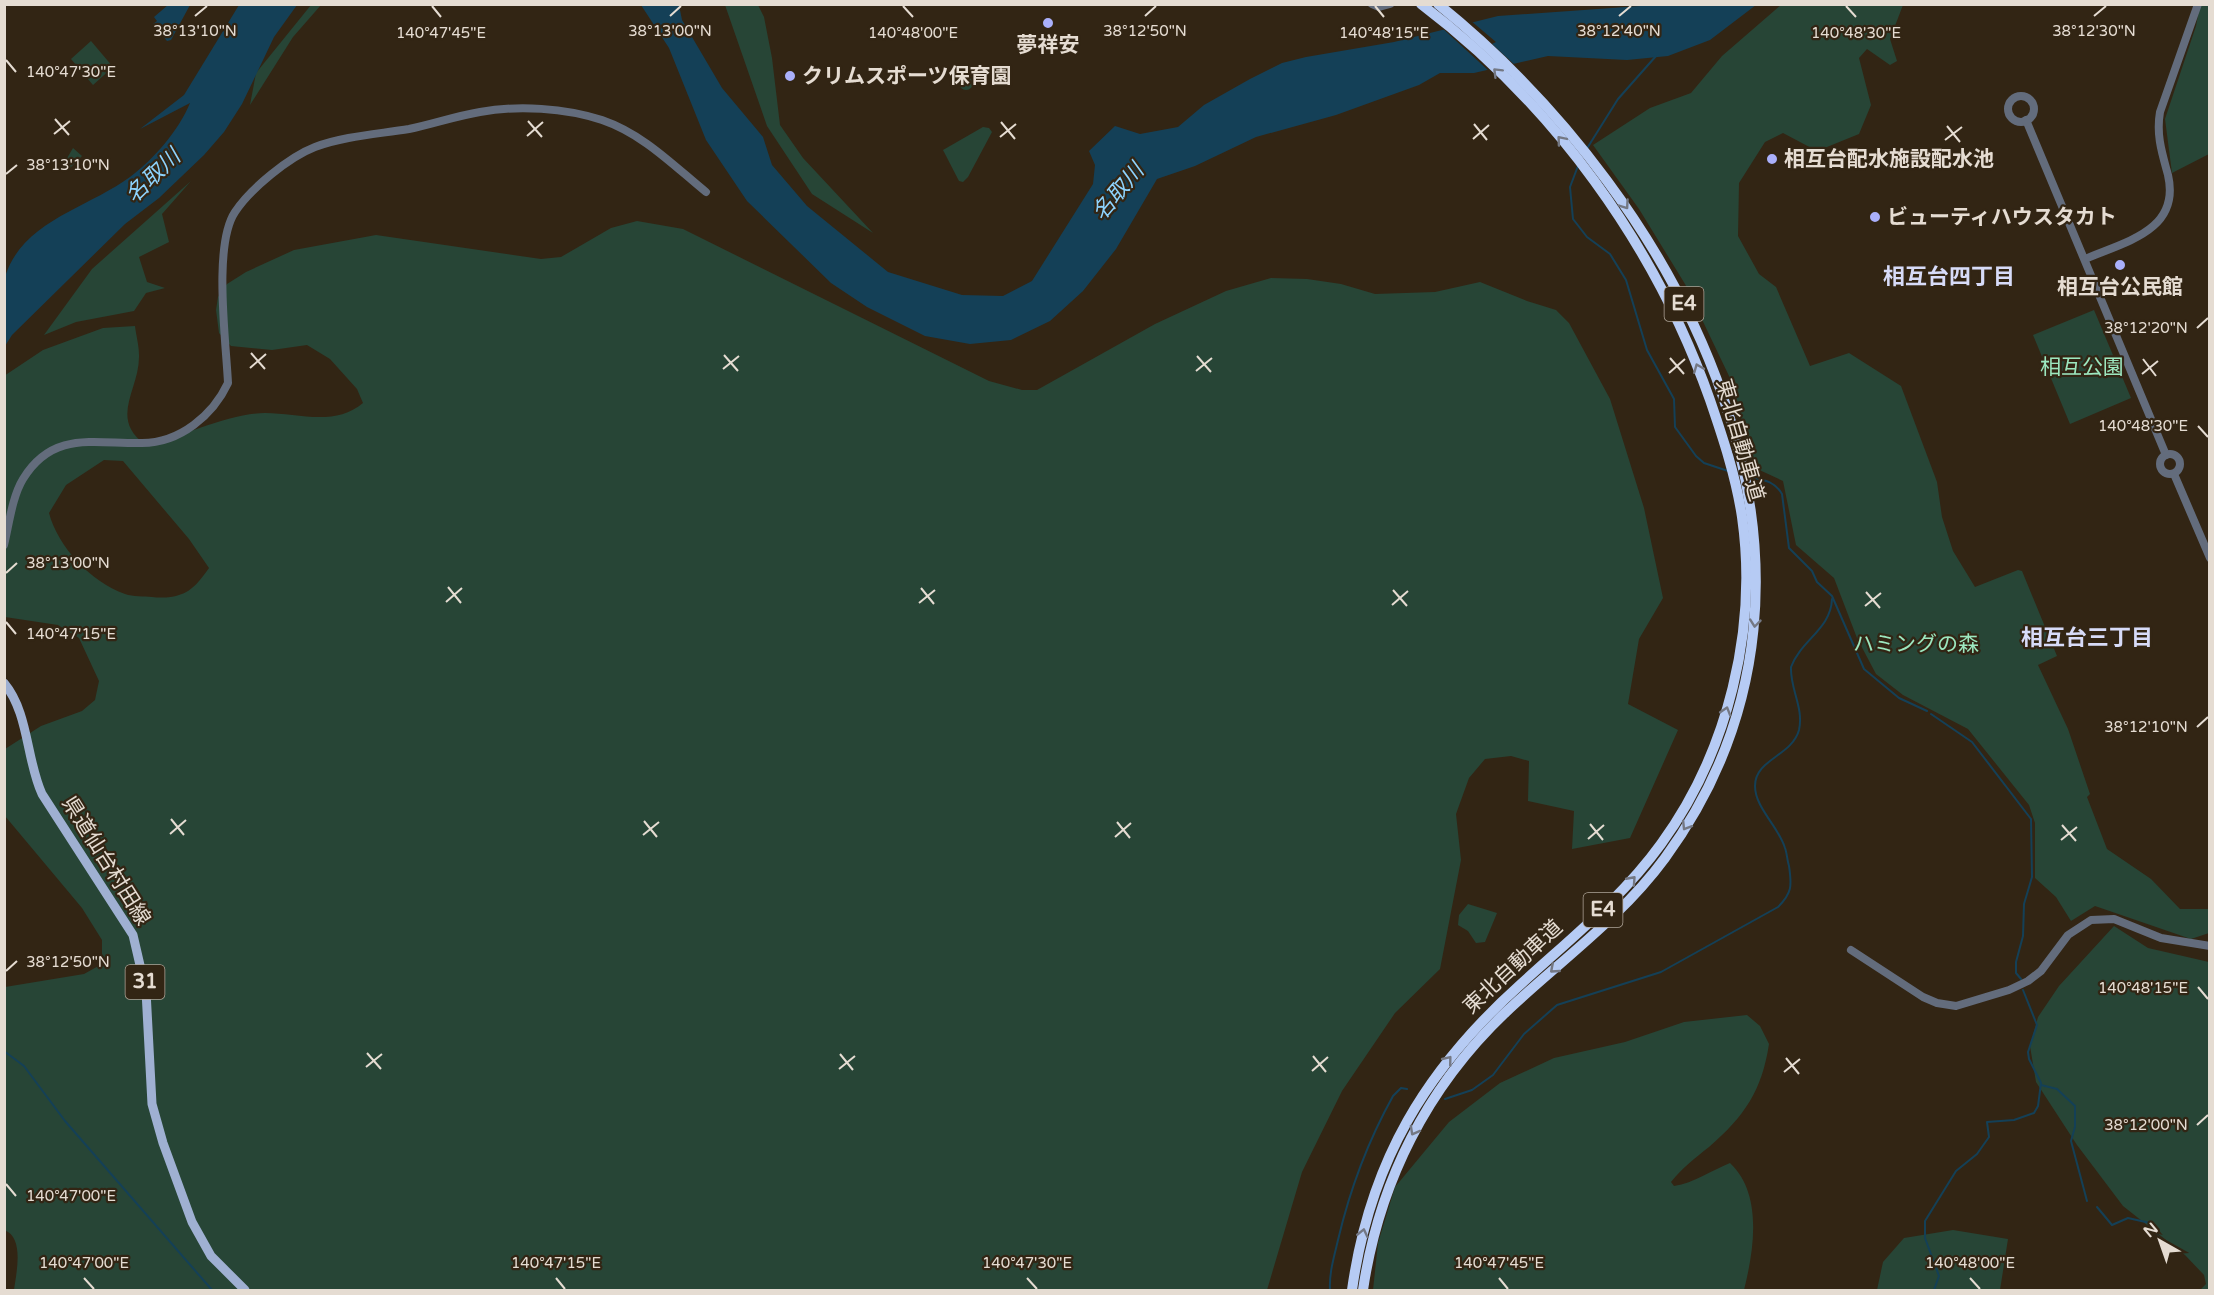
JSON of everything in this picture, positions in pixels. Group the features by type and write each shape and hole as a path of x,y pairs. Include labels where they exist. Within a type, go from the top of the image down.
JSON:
{"highway":[{"name":"東北自動車道","path":"1352,1290 1363,1230 1380,1175 1402,1128 1428,1086 1473,1029 1608,906 1643,867 1671,829 1700,779 1715,743 1731,693 1743,627 1745,551 1740,481 1743,467 1716,376 1688,313 1650,244 1529,88 1476,36 1442,9 1420,4"},
{"name":"東北自動車道","path":"1363,1290 1373,1236 1386,1193 1405,1147 1432,1100 1452,1071 1488,1030 1597,931 1642,885 1684,828 1713,778 1740,707 1753,642 1756,554 1740,481 1731,463 1703,381 1661,286 1587,163 1516,91 1442,9"}],"main road":[{"name":"県道仙台村田線","path":"4,683 18,706 33,775 42,794 133,935 146,991 152,1104 163,1143 192,1222 210,1256 245,1290"}],"street":[{"path":"1372,4 1379,7 1390,4"},
{"path":"2085,259 2144,234 2157,225 2168,208 2170,193 2168,177 2159,143 2160,112 2198,4"},
{"path":"4,545 21,482 35,463 50,451 68,444 87,441 145,444 173,436 193,426 220,401 228,383 223,241 234,213 246,199 283,166 308,150 344,140 412,128 481,111 515,108 549,110 599,119 626,129 656,150 706,192"},
{"path":"2026,120 2166,454"},
{"path":"2166,454 2173,454 2180,460 2179,470 2174,474 2166,474 2161,468 2161,460 2166,454"},
{"path":"2174,474 2210,558"},
{"path":"1851,950 1923,997 1937,1004 1956,1006 2010,990 2028,981 2041,971 2068,935 2091,920 2114,919 2162,938 2210,946"}],"green space":[{"path":"311,5 321,5 293,37 250,105 256,73"},
{"path":"725,5 758,5 764,17 772,58 780,125 803,158 873,233 812,194 767,126"},
{"name":"ハミングの森","path":"1781,5 1903,5 1890,39 1897,61 1890,65 1867,49 1859,58 1871,105 1859,134 1817,151 1783,133 1765,142 1739,183 1738,236 1759,274 1776,287 1810,366 1849,353 1901,386 1937,482 1942,517 1953,551 1975,587 2018,570 2022,571 2057,656 2038,665 2068,729 2090,794 2087,797 2107,849 2151,879 2180,909 2209,909 2209,933 2191,939 2095,906 2071,921 2056,897 2035,878 2035,823 2029,805 1968,729 1903,695 1876,674 1857,638 1834,578 1796,545 1783,481 1753,467 1729,376 1685,284 1639,209 1593,145 1650,108 1691,93 1722,56"},
{"path":"2200,5 2209,5 2209,154 2172,173 2165,119 2196,26"},
{"path":"91,41 113,67 93,85 71,59"},
{"path":"966,76 971,78 973,83 971,88 966,90 961,88 959,83 961,78"},
{"path":"983,127 989,128 992,132 968,177 963,182 959,181 943,150"},
{"path":"73,148 82,156 68,170 63,165"},
{"path":"191,181 162,214 169,242 139,257 147,282 165,288 146,293 134,311 76,322 44,335 92,269"},
{"path":"637,221 683,229 989,381 1022,390 1037,390 1155,324 1226,291 1271,278 1307,279 1341,284 1375,294 1435,292 1480,282 1556,310 1569,323 1610,399 1644,508 1663,598 1639,639 1628,704 1678,730 1630,838 1572,849 1574,811 1528,801 1529,761 1511,756 1485,759 1469,778 1456,814 1461,860 1440,969 1395,1013 1342,1091 1302,1172 1267,1290 14,1290 17,1248 11,1234 4,1230 5,987 84,974 102,964 102,940 82,908 5,816 5,749 41,726 82,711 95,700 99,681 79,638 58,625 5,617 4,376 43,350 103,328 135,326 139,351 138,368 127,414 135,435 146,445 251,414 316,417 341,415 363,403 357,389 330,359 307,345 272,350 231,346 219,333 216,310 218,297 227,284 246,272 294,250 376,235 541,259 561,257 611,228","holes":["104,460 123,461 189,539 209,568 196,584 184,593 166,598 128,595 112,588 88,572 78,562 53,526 49,513 66,485"]},
{"name":"相互公園","path":"2094,310 2131,398 2070,424 2033,335"},
{"path":"1468,904 1497,913 1485,942 1476,943 1468,931 1458,925 1459,915"},
{"path":"2114,926 2148,948 2209,962 2209,1290 2200,1290 2206,1284 2204,1275 2185,1255 2123,1206 2077,1145 2036,1082 2030,1046 2038,1017 2059,986"},
{"path":"1747,1015 1760,1026 1769,1044 1762,1075 1756,1089 1733,1124 1671,1182 1674,1186 1689,1182 1730,1163 1740,1176 1748,1190 1753,1223 1751,1258 1744,1290 1373,1290 1378,1243 1395,1187 1449,1122 1500,1083 1554,1058 1625,1042 1684,1022"},
{"path":"1953,1230 2008,1239 2000,1290 1877,1290 1883,1262 1904,1238"}],"water":[{"name":"名取川","path":"1668,4 1756,5 1710,40 1668,56 1627,60 1548,56 1474,73 1440,73 1419,85 1336,115 1256,137 1195,166 1157,179 1116,249 1083,291 1050,321 1011,340 970,344 925,336 867,307 831,283 747,201 706,140 669,48 641,5 679,5 682,20 722,88 763,137 772,165 807,206 888,272 962,295 1003,296 1032,281 1093,184 1095,165 1089,151 1115,126 1140,134 1178,127 1204,105 1250,79 1282,63 1306,57 1394,42 1498,16"},
{"path":"168,5 190,5 171,40 167,41 153,24 157,21 154,17"},
{"name":"名取川","path":"239,5 297,5 274,37 242,104 224,132 204,155 159,198 125,224 12,335 5,346 3,292 5,277 14,258 26,242 41,229 130,177 157,153 173,134 190,103 140,129 184,95"}],"pier":[{"path":"1470,20 1496,42 1492,44 1516,66 1490,72 1441,27"}],"waterway":[{"path":"1586,150 1618,99 1656,56"},
{"path":"1578,166 1570,187 1573,219 1587,237 1610,254 1626,280 1647,350 1674,399 1675,427 1696,456 1704,463 1728,471"},
{"path":"1745,476 1771,483 1782,494 1789,548 1812,571 1817,582 1832,596 1864,669 1899,698 1927,711"},
{"path":"1445,1099 1472,1090 1493,1075 1524,1034 1557,1005 1661,972 1778,907 1783,902 1791,884 1786,852 1782,840 1759,802 1755,786 1761,770 1789,746 1799,730 1800,714 1791,667 1801,649 1827,618 1832,599"},
{"path":"1931,714 1972,742 2031,819 2032,877 2024,904 2023,936 2016,962 2016,973 2021,979"},
{"path":"1934,1290 1939,1276 1925,1238 1925,1221 1956,1171 1977,1154 1989,1137 1987,1122 2014,1120 2034,1113 2038,1106 2041,1083 2028,1052 2037,1025 2023,990"},
{"path":"4,1051 24,1066 65,1121 212,1290"},
{"path":"2041,1085 2057,1089 2075,1106 2075,1127 2071,1141 2087,1201"},
{"path":"1330,1290 1331,1271 1338,1240 1361,1166 1393,1096 1401,1088 1407,1089"},
{"path":"2097,1207 2112,1225 2128,1218 2150,1223 2155,1234 2169,1245"}],"place":[{"name":"夢祥安","path":"1048,23"},
{"name":"クリムスポーツ保育園","path":"790,76"},
{"name":"相互台配水施設配水池","path":"1772,159"},
{"name":"ビューティハウスタカト","path":"1875,217"},
{"name":"相互台公民館","path":"2120,265"}],"district":[{"name":"相互台四丁目","path":"1949,277"},
{"name":"相互台三丁目","path":"2087,638"}]}
